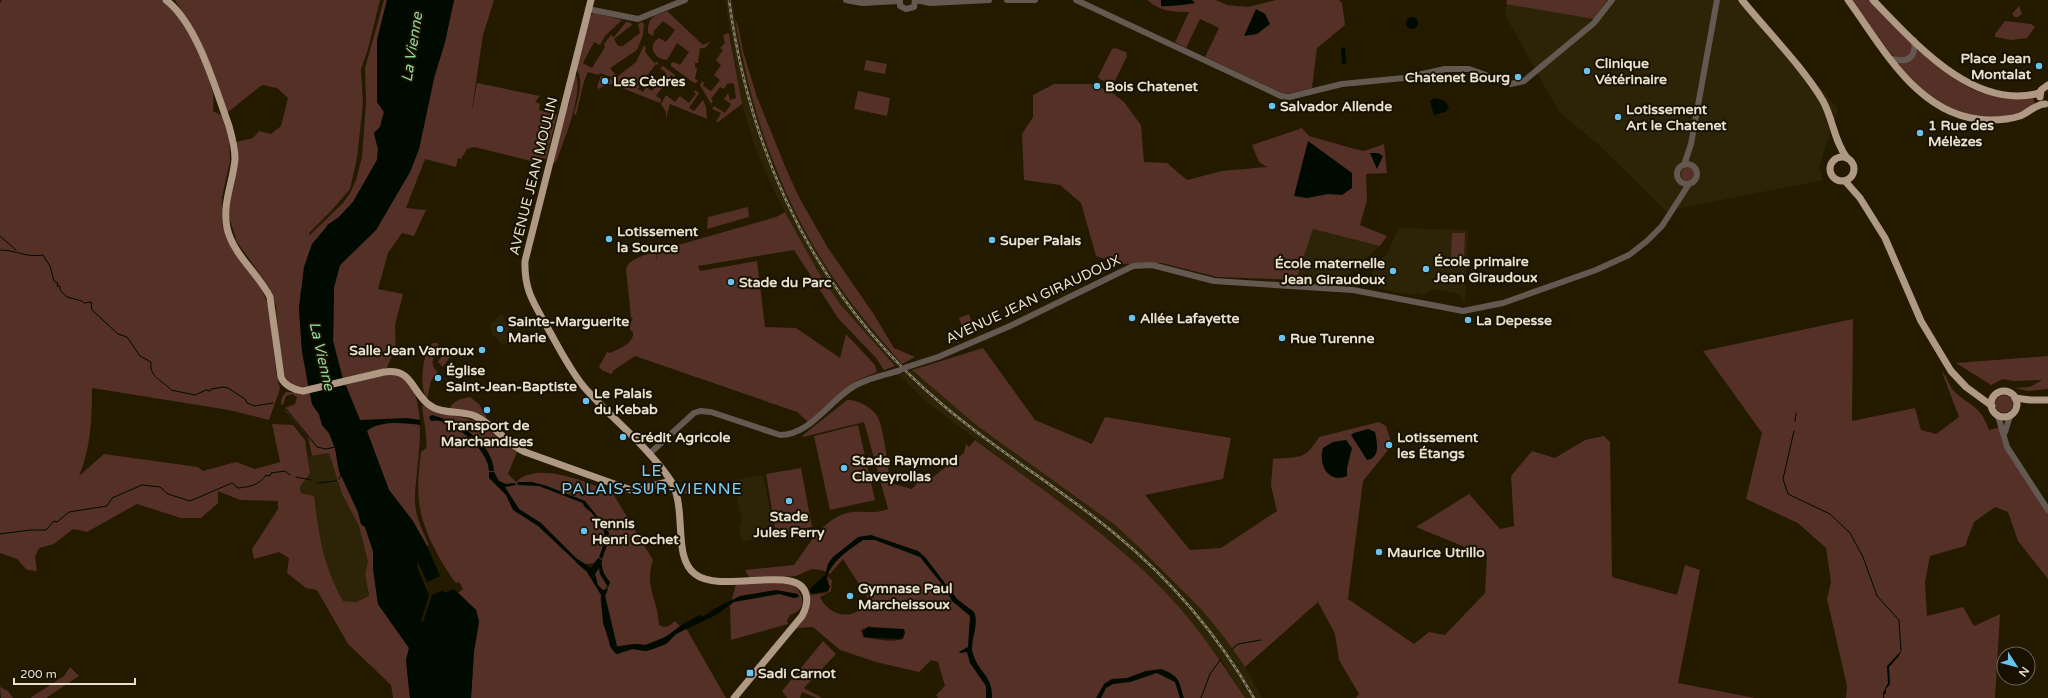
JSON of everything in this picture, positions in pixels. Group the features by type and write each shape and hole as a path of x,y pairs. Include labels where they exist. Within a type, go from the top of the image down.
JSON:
{"main road":[{"path":"166,0 182,16 194,35 229,126 233,140 235,159 226,201 228,230 236,248 265,286 270,297 281,377 287,385 294,389 307,390 384,372 398,371 404,375 426,403 432,407 475,416 511,445 525,452 631,490 637,490 672,481 681,514 684,561 695,574 708,580 752,582 789,580 802,587 808,598 802,616 734,698"},
{"name":"AVENUE JEAN MOULIN","path":"591,0 525,261 525,280 528,294 577,379 649,454 672,481"},
{"path":"1742,0 1817,91 1832,120 1837,139 1846,158 1854,164 1853,175 1860,198"},
{"path":"1848,0 1915,88 1931,101 1956,114 1990,120 2013,118 2040,105 2046,105"},
{"path":"1873,0 1914,40 1956,75 1977,88 2007,95 2029,96 2040,93"},
{"path":"2046,105 2041,99 2040,93 2043,87 2048,85"},
{"path":"1837,139 1835,159 1830,167 1831,175 1837,180 1845,181 1860,198 1885,238 1921,321 1951,370 1970,390 1992,406 1998,416 2010,416 2016,408 2024,404 2044,400"},
{"path":"1835,159 1841,157 1846,158"},
{"path":"1845,181 1853,175"},
{"path":"1970,390 1982,395 1995,396"},
{"path":"1992,406 1995,396 1999,392 2006,392 2015,398 2044,400"},
{"path":"2015,398 2016,408"}],"street":[{"path":"588,9 638,19 685,0"},
{"path":"846,0 862,3 899,2 906,9 911,9 915,2 930,3 989,0"},
{"path":"1007,0 1035,0"},
{"path":"1076,0 1281,96 1290,97 1342,84 1404,78 1455,68 1469,70 1505,83 1517,83 1524,81 1594,22 1612,0"},
{"path":"1682,194 1678,173 1684,165 1690,150 1717,2"},
{"path":"1892,59 1902,62 1910,59 1914,53 1914,40"},
{"path":"1680,181 1689,184 1694,182 1697,177 1697,171 1693,166 1690,150"},
{"path":"1684,165 1693,166"},
{"name":"AVENUE JEAN GIRAUDOUX","path":"649,454 691,416 700,411 780,435 791,435 808,424 856,385 938,357 1010,326 1133,266 1152,265 1214,281 1346,289 1463,310 1487,307 1596,270 1629,255 1648,241 1662,226 1689,184"},
{"path":"1998,416 2007,447 2048,510"},
{"path":"2005,436 2010,416"}],"shaded area":[{"path":"2,0 161,0 179,17 200,55 205,68 213,93 213,111 221,115 229,136 230,161 222,197 222,225 232,249 261,288 269,307 276,371 280,389 269,420 229,410 92,388 91,422 88,444 79,476 104,454 198,467 203,471 236,462 255,469 280,462 272,424 293,425 305,440 310,473 300,487 301,493 314,496 326,563 336,588 343,601 356,602 369,596 365,573 368,562 359,526 342,494 329,453 312,456 308,437 285,410 285,408 295,404 297,397 292,394 286,396 283,405 281,404 282,397 286,392 310,393 313,406 319,414 322,425 329,433 335,448 339,471 358,512 361,524 365,527 373,551 373,568 378,604 409,648 406,660 410,698 393,698 391,685 348,644 317,590 306,588 287,573 289,558 279,552 254,559 252,549 278,509 278,501 240,500 218,491 218,503 201,518 181,518 137,504 87,532 73,529 54,544 39,548 35,557 37,571 27,570 17,559 0,553 0,4"},
{"path":"175,0 380,0 368,49 361,69 363,104 357,158 350,189 309,233 310,235 343,203 356,180 362,157 366,102 365,68 384,0 387,0 377,40 377,102 384,112 380,127 374,133 378,149 377,160 353,202 339,217 327,225 301,290 299,308 302,351 308,386 303,387 294,385 285,377 283,373 281,368 276,306 269,287 237,242 228,214 236,142 253,138 259,131 271,134 281,126 288,98 277,88 262,85 227,113 199,39"},
{"path":"454,0 494,0 483,35 471,115 477,83 540,96 535,102 540,104 539,110 557,115 546,159 541,158 539,163 474,147 467,149 461,159 458,158 456,167 425,159 406,208 426,210 414,236 402,233 388,253 378,289 403,294 395,325 396,355 392,356 387,368 343,379 333,341 334,287 340,265 376,230 410,172 419,149 434,78 445,42"},
{"path":"725,0 732,0 741,56 775,169 792,204 837,284 902,364 895,366 840,304 817,270 775,193 756,150 742,104"},
{"path":"1147,0 1216,0 1227,5 1248,7 1276,0 1339,0 1342,3 1345,25 1317,48 1312,88 1291,93 1282,93 1205,57 1219,28 1200,19 1186,48 1175,42 1189,12 1177,12 1162,9"},
{"path":"1507,0 1747,0 1838,109 1819,167 1823,180 1666,211 1599,145 1559,112 1505,15"},
{"path":"1507,0 1607,0 1594,19 1506,4"},
{"path":"1851,0 1870,0 1913,44 1913,51 1908,57 1896,58 1891,54"},
{"path":"2019,6 2022,14 2015,17 2012,14"},
{"path":"667,11 703,45 711,41 705,48 700,48 698,63 695,63 695,67 697,68 695,79 698,80 697,82 694,83 671,66 671,63 674,62 680,65 689,52 677,43 667,60 659,58 654,52 653,44 655,41 659,38 666,42 675,30 663,21 653,32 653,36 648,33 649,23 652,18"},
{"path":"594,13 622,20 605,36 600,45 594,42 583,63 592,68 605,47 604,44 611,35 614,37 626,22 631,23 632,25 614,39 618,46 623,46 640,33 638,24 642,22 644,24 643,35 637,50 610,68 617,77 636,62 644,45 646,48 645,52 655,64 656,61 659,64 655,65 638,89 643,92 646,87 652,91 666,73 660,68 663,66 675,75 674,77 671,75 656,96 661,99 660,103 612,84 605,85 599,89 597,87 601,76 610,80 612,77 600,73 598,75 588,72 584,81 576,115 574,114 580,85 579,74 576,69 590,16"},
{"path":"735,19 757,97 800,199 828,248 873,313 894,348 915,357 902,364 869,325 837,283 817,252 800,221 771,157 760,124 750,90"},
{"path":"2005,21 2031,24 2035,27 2027,38 2011,40 1995,37 1995,34"},
{"path":"729,33 742,104 716,122 721,113 712,109 714,106 725,113 731,104 724,99 728,93 730,100 736,98 734,84 727,84 724,89 720,87 711,99 713,100 711,104 700,85 702,81 704,83 703,86 711,91 720,80 714,75 721,65 716,60 723,50 720,48 725,43 723,35"},
{"path":"1115,48 1126,52 1127,56 1115,81 1109,84 1098,77 1112,49"},
{"path":"1919,48 1954,78 1974,90 1984,94 1996,96 2033,97 2035,105 2016,114 1997,117 1968,114 1943,106 1922,91 1897,62 1914,56"},
{"path":"866,60 887,64 885,74 864,70"},
{"path":"575,73 577,92 572,117 556,162 552,164 566,110 569,104"},
{"path":"1054,84 1093,84 1114,94 1124,102 1141,125 1144,162 1167,163 1187,180 1222,171 1267,167 1259,162 1252,145 1302,128 1309,136 1364,151 1384,144 1387,173 1366,174 1367,200 1360,225 1387,236 1380,246 1313,229 1296,280 1217,277 1162,263 1120,264 1096,256 1081,203 1060,185 1024,180 1022,134 1033,117 1033,95"},
{"path":"695,90 699,93 689,108 694,111 703,100 706,107 707,119 670,104 666,119 666,112 661,104 666,95 675,102 680,96 689,103 696,94 694,92"},
{"path":"858,91 890,98 887,116 854,109"},
{"path":"1688,167 1693,169 1695,174 1693,179 1688,181 1683,179 1681,174 1683,169"},
{"path":"748,207 749,217 707,229 708,217"},
{"path":"785,212 817,270 840,304 895,366 884,370 876,358 838,318 794,250 698,266 700,271 757,261 765,327 796,328 840,358 846,334 875,365 877,372 856,381 808,422 797,412 635,356 613,371 612,374 603,371 599,367 607,352 610,353 626,345 633,336 633,332 630,330 630,322 633,320 631,317 626,269 630,262 656,252 657,261 657,251 776,217"},
{"path":"1399,228 1468,230 1465,304 1459,294 1432,289 1424,295 1417,293 1414,295 1380,289 1377,284 1371,283 1373,271 1370,267 1386,255"},
{"path":"1313,229 1380,246 1337,284 1296,280"},
{"path":"1452,233 1465,233 1464,258 1451,257"},
{"name":"Sainte-Marguerite Marie","path":"502,313 513,340 502,345 491,333 492,331 489,326"},
{"path":"969,314 975,333 965,336 959,318"},
{"path":"1853,319 1852,421 1915,408 1921,430 1936,434 1959,417 1942,372 1946,376 1954,391 1978,410 1986,422 1989,430 2000,427 2007,447 2048,510 2048,579 2018,541 2008,512 1995,507 1974,522 1965,546 1930,556 1925,582 1927,616 1963,607 1974,626 2000,614 1998,646 1996,646 1995,698 1846,698 1847,686 1827,599 1831,582 1826,548 1798,523 1746,499 1762,433 1703,351"},
{"path":"433,343 437,343 440,348 433,360 433,366 438,372 431,381 427,399 422,379 426,354"},
{"path":"983,348 1035,420 1092,444 1105,417 1231,438 1223,479 1145,495 1190,550 1221,548 1277,511 1271,486 1273,459 1295,457 1305,454 1314,445 1319,437 1379,422 1386,426 1392,445 1363,481 1348,599 1414,644 1429,632 1445,635 1485,593 1487,556 1416,527 1469,494 1500,529 1514,526 1511,476 1532,451 1555,458 1585,440 1604,436 1610,442 1612,577 1677,595 1685,565 1700,570 1678,683 1755,698 1356,698 1359,694 1339,660 1335,634 1318,602 1245,667 1224,637 1201,609 1115,525 976,425 912,370"},
{"path":"443,354 450,357 443,367 438,362"},
{"path":"2048,356 2048,389 2028,391 2015,388 2030,387 2042,380 2013,381 2003,379 1991,385 1956,363"},
{"path":"912,370 976,425 1115,525 1143,551 1201,609 1224,637 1245,667 1262,698 1245,698 1223,663 1171,598 1116,546 928,403 899,375"},
{"path":"388,374 403,379 413,390 418,407 420,427 415,507 429,545 427,546 412,521 389,490 366,431 345,385"},
{"path":"2000,395 2008,395 2013,400 2011,411 2008,413 2000,413 1995,408 1995,400"},
{"path":"470,397 479,404 490,424 450,408 453,403 458,400"},
{"path":"847,400 862,404 875,413 881,426 890,483 912,489 922,477 933,477 964,453 966,444 969,447 975,440 1102,534 1149,576 1171,598 1201,634 1245,698 938,698 936,695 945,686 938,662 931,660 919,672 876,662 840,650 813,627 798,628 792,633 807,611 810,595 826,593 829,590 828,576 832,581 831,591 820,597 826,606 834,612 839,614 849,614 856,612 871,603 843,559 830,574 822,570 812,569 796,576 750,579 745,570 794,565 818,532 833,519 852,512 875,512 888,509 864,422 802,436","holes":["870,626 870,628 905,633 903,639 894,641 863,637 861,630"]},
{"path":"424,405 430,409 476,421 517,452 508,474 516,482 526,476 537,473 550,473 577,479 612,492 653,560 650,579 659,625 664,627 675,621 680,626 667,636 645,645 635,644 617,646 605,596 610,582 605,578 601,562 587,564 575,562 585,570 599,568 600,573 607,582 601,595 601,606 611,648 617,654 632,649 646,651 666,644 676,634 686,628 726,698 471,698 474,651 479,621 476,610 458,593 463,589 459,582 456,583 450,575 433,545 424,523 418,496 421,452 426,448 426,433 422,406"},
{"name":"Stade Raymond Claveyrollas","path":"858,425 875,500 830,510 814,436"},
{"path":"329,453 342,494 359,526 368,562 365,573 369,596 356,602 343,601 335,586 326,565 319,537 300,487 310,473 308,457"},
{"name":"Stade Jules Ferry","path":"801,468 812,527 776,534 766,474"},
{"path":"763,475 775,535 742,542 739,526 742,523 734,480"},
{"path":"702,485 704,491 680,494 679,492"},
{"path":"791,583 799,591 802,605 800,609 790,615 787,621 788,624 731,640 730,606 736,584"},
{"path":"823,641 836,654 804,688 822,698 817,698 802,692 800,698 787,698 782,691"},
{"path":"70,667 79,676 46,698 30,698 64,676"},
{"path":"0,687 8,691 13,698 1,698"}],"water":[{"name":"La Vienne","path":"387,0 454,0 445,42 434,78 419,149 410,172 376,230 340,265 334,287 333,341 342,376 360,420 407,418 420,420 421,425 392,423 379,425 367,431 389,490 413,521 427,546 440,576 427,582 417,560 418,569 429,596 421,621 423,622 432,595 443,590 445,593 454,589 476,610 479,622 474,651 471,698 410,698 406,660 409,648 378,604 373,568 373,551 365,527 361,524 358,512 339,471 335,448 329,433 322,425 319,414 312,404 302,351 299,308 304,267 312,244 328,225 339,217 353,202 377,160 378,149 374,133 380,127 384,112 377,102 377,40"},
{"path":"1161,0 1192,0 1195,3 1161,6"},
{"path":"1256,9 1265,14 1270,24 1257,34 1244,36"},
{"path":"1412,17 1416,19 1418,23 1416,27 1412,29 1408,27 1406,23 1408,19"},
{"path":"1345,47 1346,64 1342,64 1341,48"},
{"path":"1434,98 1445,101 1449,108 1445,112 1434,115 1430,101"},
{"path":"1308,141 1352,173 1352,188 1342,195 1328,194 1307,198 1294,196"},
{"path":"1370,153 1378,153 1383,156 1377,169"},
{"path":"432,415 452,422 472,434 487,451 492,460 494,471 489,471 487,462 482,453 467,436 448,424 439,421 431,421 429,417"},
{"path":"1368,429 1375,432 1377,449 1374,456 1367,460 1351,435"},
{"path":"1346,440 1352,448 1347,468 1347,476 1340,478 1335,477 1330,475 1323,466 1323,448 1333,442"},
{"path":"489,472 494,472 499,481 506,484 515,483 516,485 505,487 519,509 541,523 576,558 591,568 598,558 602,560 602,569 610,582 608,587 600,574 599,568 595,574 598,585 603,590 608,589 605,596 617,647 635,644 645,645 657,641 667,636 683,624 702,614 701,617 740,596 776,590 798,594 799,597 794,598 779,594 734,602 714,616 676,634 666,644 646,651 632,649 617,654 610,646 603,623 601,595 587,572 538,526 513,510 506,495 489,478"},
{"path":"517,482 532,482 547,486 585,501 609,533 608,543 602,559 599,557 605,538 603,529 583,503 539,486 518,485"},
{"path":"871,535 918,551 925,557 957,599 974,612 976,622 972,650 979,666 988,679 992,691 992,698 986,698 986,686 970,663 967,652 959,652 968,647 970,616 952,601 945,588 920,557 875,540 863,540 842,556 832,566 826,579 830,587 828,591 811,594 810,589 825,575 828,564 833,557 858,537"},
{"path":"868,627 904,629 905,633 902,638 898,639 864,637 863,631"},
{"path":"1901,651 1899,656 1889,667 1890,684 1886,689 1886,693 1883,698 1883,693 1888,683 1887,666"},
{"path":"1161,669 1172,674 1178,680 1184,698 1180,698 1175,682 1157,673 1130,682 1113,684 1106,688 1101,698 1096,698 1104,684 1112,679 1127,678 1146,671"}],"waterway":[{"path":"0,236 16,250"},
{"path":"0,250 12,251 26,255 43,255 50,266 54,281 58,283 57,286 60,286 60,290 67,297 82,301 84,303 91,302 92,310 118,334 127,337 140,356 151,362 152,372 155,376 171,390 195,395 206,390 210,391 211,389 223,387 228,388 245,399 247,403 254,406 273,403"},
{"path":"286,409 317,447 326,449 335,447"},
{"path":"1795,421 1796,413"},
{"path":"1794,431 1783,479 1788,494 1830,514 1850,533 1863,557 1877,596 1899,620 1901,651"},
{"path":"0,534 30,530 46,530 54,521 57,522 69,512 107,506 112,498 142,485 160,487 168,494 190,501 232,483 238,488 242,488 257,483 266,475 270,476 271,473 285,471 290,475"},
{"path":"339,479 341,474"},
{"path":"296,477 311,480"},
{"path":"317,483 336,481"},
{"path":"1232,649 1238,644 1261,640"},
{"path":"1201,698 1210,674 1221,659"}],"railway":[{"path":"729,0 739,59 754,116 773,171 798,224 826,273 860,320 899,365 944,406 986,439 1114,533 1154,569 1192,609 1209,630 1225,652 1254,698"}],"place":[{"name":"Place Jean Montalat","path":"2039,66"},
{"name":"Clinique Vétérinaire","path":"1587,71"},
{"name":"Chatenet Bourg","path":"1518,77"},
{"name":"Les Cèdres","path":"605,81"},
{"name":"Bois Chatenet","path":"1097,86"},
{"name":"Salvador Allende","path":"1272,106"},
{"name":"Lotissement Art le Chatenet","path":"1618,117"},
{"name":"1 Rue des Mélèzes","path":"1920,133"},
{"name":"Lotissement la Source","path":"609,239"},
{"name":"Super Palais","path":"992,240"},
{"name":"École primaire Jean Giraudoux","path":"1426,269"},
{"name":"École maternelle Jean Giraudoux","path":"1393,271"},
{"name":"Stade du Parc","path":"731,282"},
{"name":"Allée Lafayette","path":"1132,318"},
{"name":"La Depesse","path":"1468,320"},
{"name":"Sainte-Marguerite Marie","path":"500,329"},
{"name":"Rue Turenne","path":"1282,338"},
{"name":"Salle Jean Varnoux","path":"482,350"},
{"name":"Église Saint-Jean-Baptiste","path":"438,378"},
{"name":"Le Palais du Kebab","path":"586,401"},
{"name":"Transport de Marchandises","path":"487,410"},
{"name":"Crédit Agricole","path":"623,437"},
{"name":"Lotissement les Étangs","path":"1389,445"},
{"name":"Stade Raymond Claveyrollas","path":"844,468"},
{"name":"Stade Jules Ferry","path":"789,501"},
{"name":"Tennis Henri Cochet","path":"584,531"},
{"name":"Maurice Utrillo","path":"1379,552"},
{"name":"Gymnase Paul Marcheissoux","path":"850,596"},
{"name":"Sadi Carnot","path":"750,673"}],"district":[{"name":"LE PALAIS-SUR-VIENNE","path":"652,479"}]}
